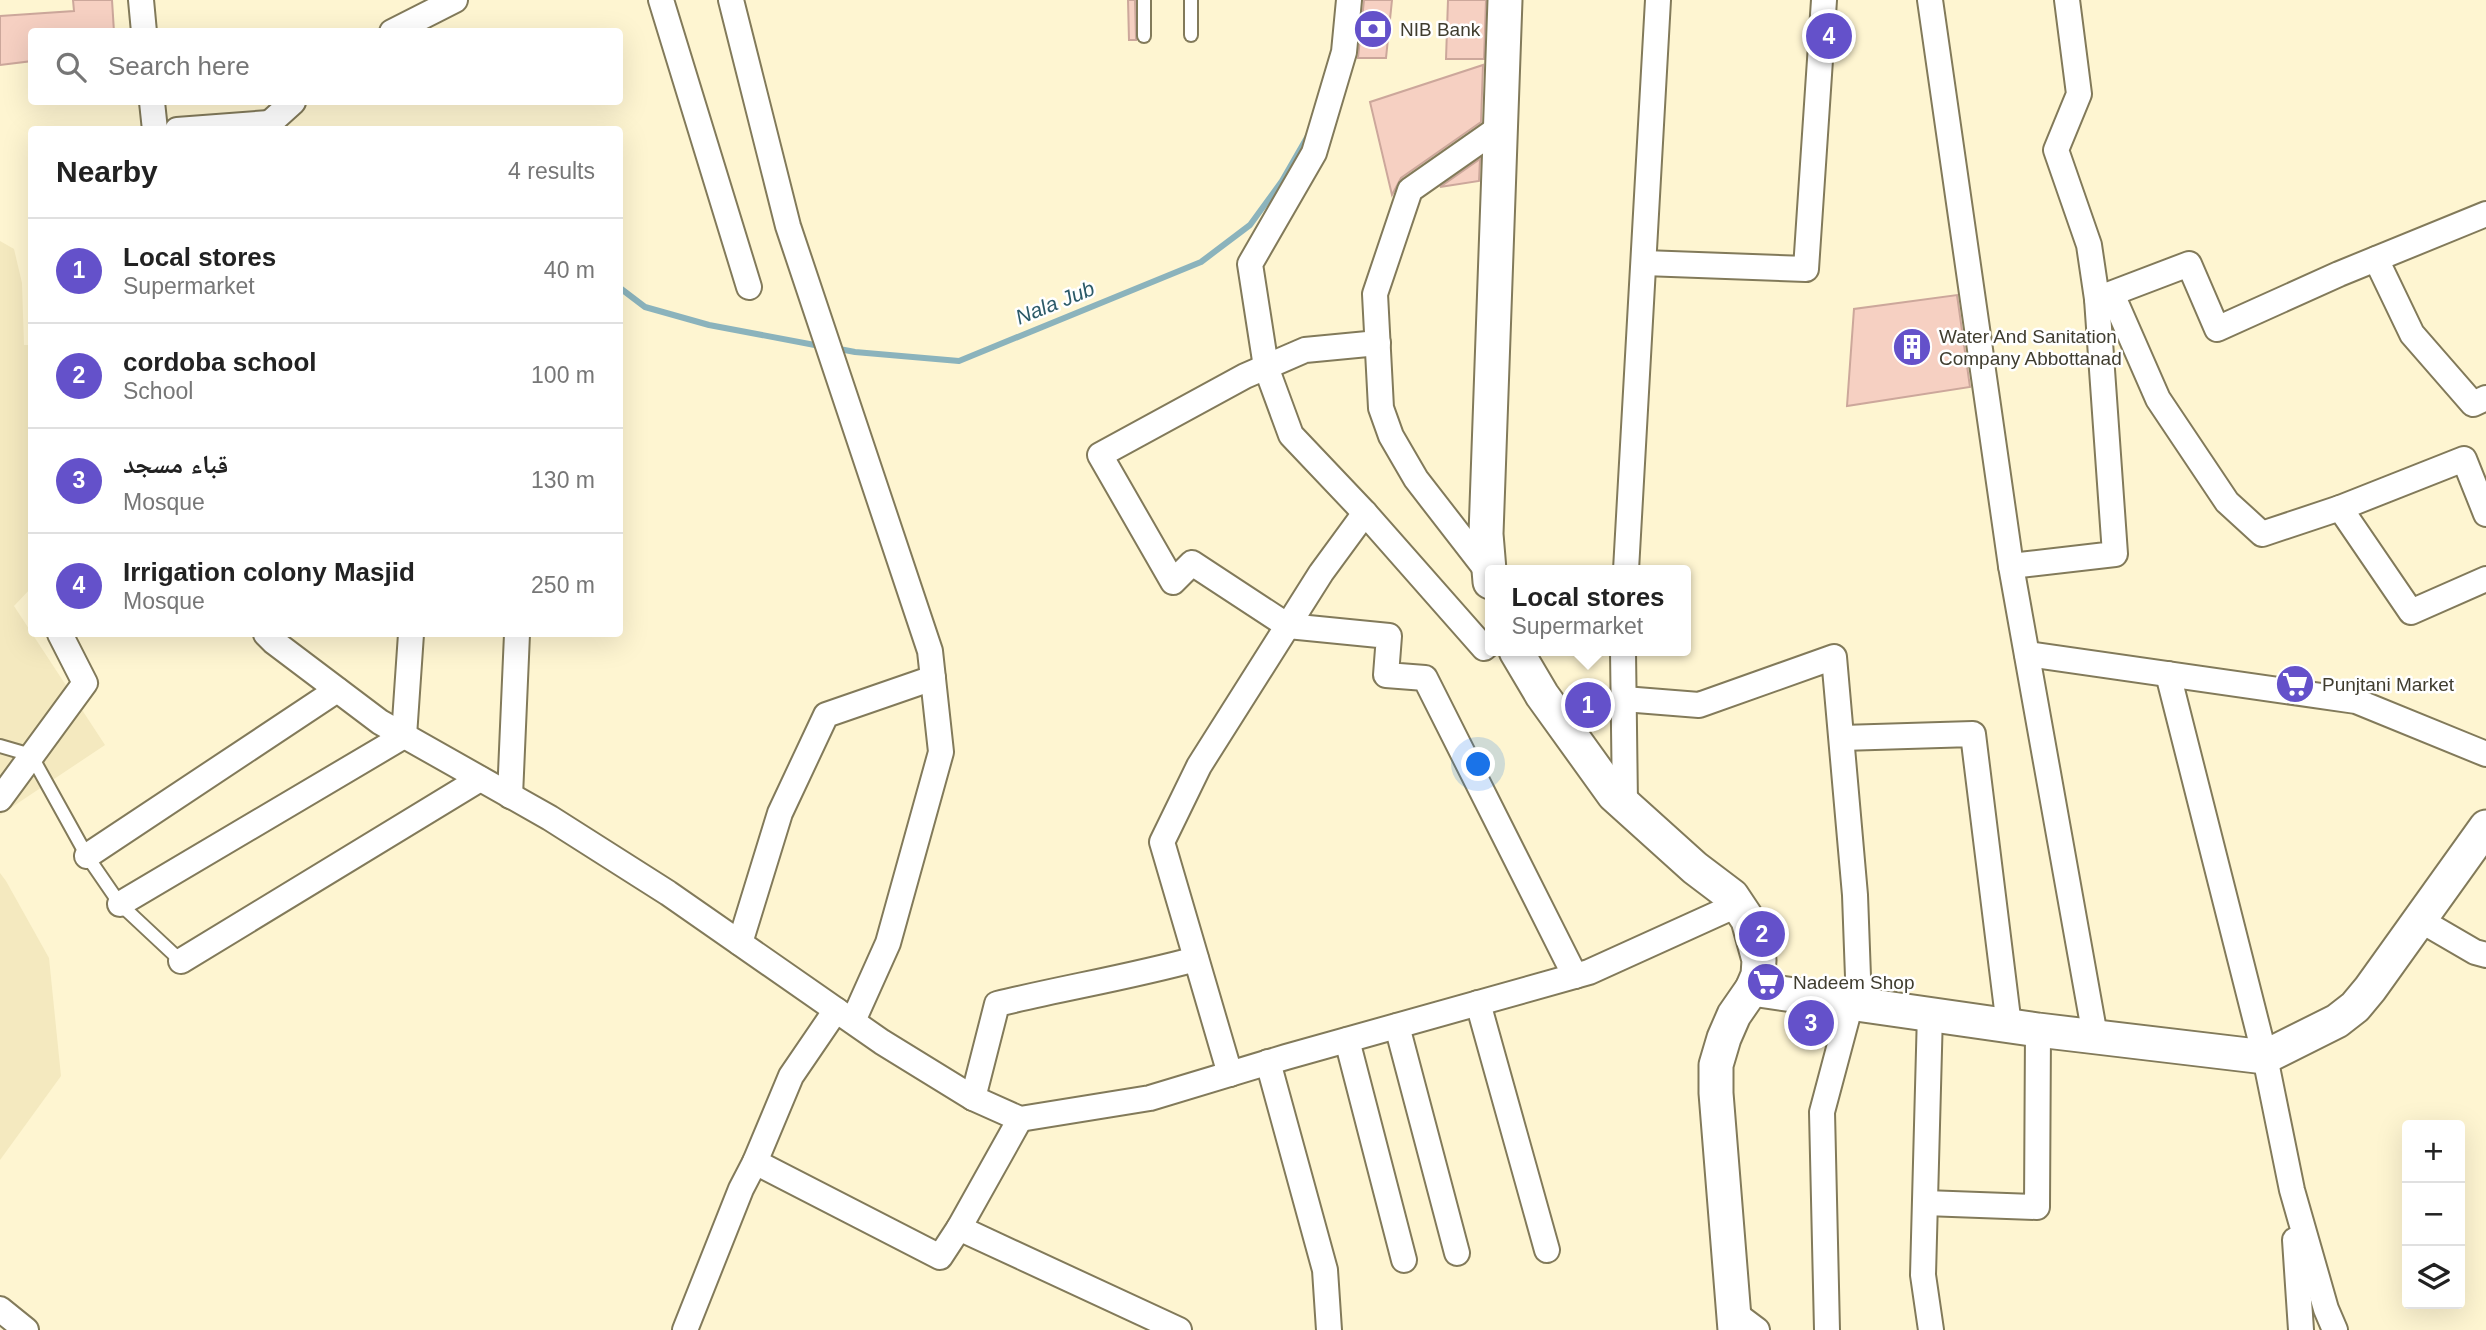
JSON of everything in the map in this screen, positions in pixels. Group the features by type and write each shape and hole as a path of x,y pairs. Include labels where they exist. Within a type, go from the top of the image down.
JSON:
{"street":[{"path":"141,0 144,28"},
{"path":"400,28 455,0"},
{"path":"661,0 749,287"},
{"path":"685,1330 741,1189 791,1076 844,1016 888,943 941,752 930,650 788,226 732,0"},
{"path":"1349,0 1343,52 1314,153 1251,264 1266,367 1291,435 1485,647"},
{"path":"1488,565 1486,534 1505,0"},
{"path":"1626,565 1658,0"},
{"path":"1644,263 1806,269 1824,0"},
{"path":"1930,0 2011,566 2095,1036"},
{"path":"2067,0 2079,94 2056,150 2104,296 2158,398 2227,502 2262,534 2340,508 2464,459 2486,514"},
{"path":"152,105 155,126"},
{"path":"265,126 290,105"},
{"path":"1485,572 1416,479 1391,436 1381,408 1375,294 1410,190 1500,127"},
{"path":"2104,296 2189,264 2217,330 2376,259 2486,214"},
{"path":"2376,259 2412,334 2473,404 2486,398"},
{"path":"2011,566 2115,554 2104,296"},
{"path":"1378,343 1305,351 1196,402 1100,455 1173,582 1192,563 1288,626 1388,636 1385,675 1425,678 1575,976"},
{"path":"2340,508 2410,612 2486,579"},
{"path":"1230,1074 1162,842 1199,766 1321,573 1365,513"},
{"path":"0,799 85,683 62,637"},
{"path":"404,736 411,637"},
{"path":"510,796 517,637"},
{"path":"289,642 337,690 380,722 550,818 656,886 844,1016 973,1098 1020,1119 1150,1098 1589,972 1739,904"},
{"path":"2027,654 2356,701 2486,754"},
{"path":"1519,656 1542,695 1614,795 1739,904 1748,920 1759,960 1758,975 1734,1015 1716,1065 1716,1093 1742,1324"},
{"path":"1623,656 1625,804"},
{"path":"1624,699 1699,705 1834,657 1855,895 1855,1003 1822,1112 1827,1330"},
{"path":"2168,674 2265,1057 2292,1191 2326,1309 2335,1330"},
{"path":"740,943 780,813 826,715 933,678"},
{"path":"87,856 337,690"},
{"path":"1842,738 1973,734 2024,1028 2037,1208 1925,1203"},
{"path":"120,904 404,736"},
{"path":"181,961 480,779"},
{"path":"1752,989 2024,1028 2265,1057 2337,1021 2355,1007 2486,827"},
{"path":"2420,920 2486,955"},
{"path":"973,1098 997,1004 1137,975 1196,959"},
{"path":"1478,1003 1546,1250"},
{"path":"1930,1013 1923,1275 1931,1330"},
{"path":"1397,1026 1457,1252"},
{"path":"1347,1040 1404,1260"},
{"path":"1268,1062 1325,1270 1329,1330"},
{"path":"755,1162 940,1257 1020,1119"},
{"path":"2292,1191 2301,1330"},
{"path":"959,1228 1179,1330"},
{"path":"0,1309 26,1330"}],"lane":[{"path":"1144,0 1144,36"},
{"path":"1191,0 1191,34"},
{"path":"0,746 31,755 87,856 120,904 181,961"}],"shaded area":[{"path":"0,241 14,249 22,283 24,345 28,345 28,591 14,606 28,627 28,637 34,637 105,745 0,815"},
{"path":"0,873 49,958 61,1076 0,1160"}],"building":[{"path":"73,0 112,0 114,28 28,28 28,62 0,65 0,16 74,11"},
{"path":"1128,0 1135,0 1136,40 1129,40"},
{"name":"NIB Bank","path":"1364,0 1392,0 1386,58 1358,58"},
{"path":"1448,0 1486,0 1484,59 1446,59"},
{"path":"1483,65 1481,122 1401,178 1392,195 1370,102"},
{"path":"1480,159 1479,181 1440,187"},
{"name":"Water And Sanitation Company Abbottanad","path":"1957,295 1970,387 1847,406 1854,309"}],"waterway":[{"name":"Nala Jub","path":"834,348 959,361 1201,262 1250,225 1282,181 1309,134"},
{"name":"Nala Jub","path":"623,290 645,307 709,325 820,346"}],"place":[{"name":"NIB Bank","path":"1373,29"},
{"name":"Irrigation colony Masjid","path":"1829,36"},
{"name":"Water And Sanitation Company Abbottanad","path":"1912,347"},
{"name":"Punjtani Market","path":"2295,684"},
{"name":"Local stores","path":"1588,705"},
{"name":"cordoba school","path":"1762,934"},
{"name":"Nadeem Shop","path":"1766,982"},
{"name":"قباء مسجد","path":"1811,1023"}]}
